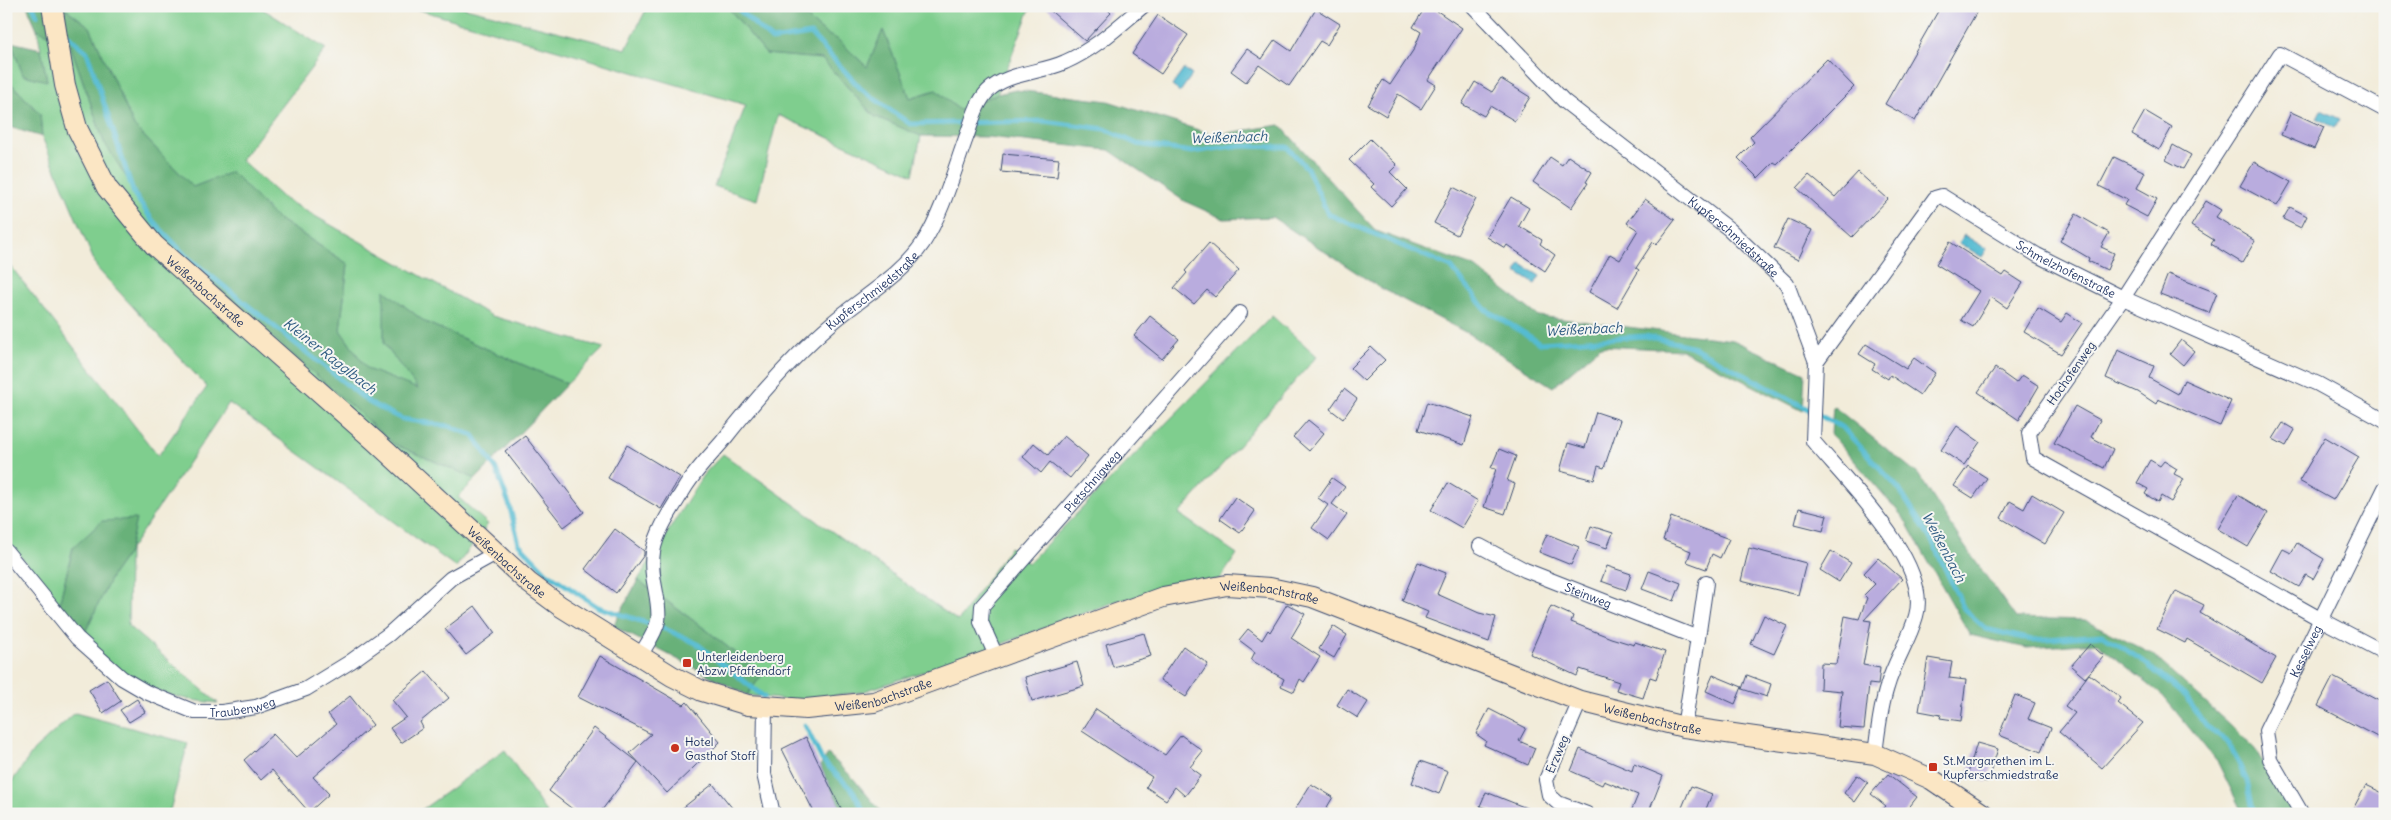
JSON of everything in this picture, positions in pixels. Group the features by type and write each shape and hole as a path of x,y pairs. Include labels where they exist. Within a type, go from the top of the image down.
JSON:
{"main road":[{"name":"Weißenbachstraße","path":"52,6 65,85 77,128 107,188 154,245 375,441 529,583 560,606 672,676 702,690 748,705 806,709 874,702 1163,597 1227,585 1270,588 1312,597 1580,701 1684,727 1875,754 1931,779 1983,814"}],"street":[{"name":"Kupferschmiedstraße","path":"640,656 655,628 658,608 651,575 654,550 664,524 688,484 748,410 808,345 833,322 895,275 923,243 934,222 976,109 987,92 1000,82 1064,63 1082,54 1102,42 1143,6"},
{"name":"Kupferschmiedstraße","path":"1473,6 1564,101 1729,229 1787,284 1816,362 1813,441 1883,524 1905,555 1914,580 1918,602 1917,616 1887,685 1881,709 1875,754"},
{"name":"Hochofenweg","path":"2385,110 2280,54 2123,298 2029,433 2033,458 2322,620 2385,653"},
{"name":"Schmelzhofenstraße","path":"1816,362 1935,198 1942,196 2037,255 2123,298 2318,384 2385,421"},
{"name":"Pietschnigweg","path":"997,658 981,622 982,606 1240,313"},
{"name":"Kesselweg","path":"2302,814 2270,759 2266,731 2385,488"},
{"name":"Steinweg","path":"1480,546 1526,570 1698,638"},
{"name":"Traubenweg","path":"6,551 77,638 122,678 146,692 195,712 222,712 256,707 306,689 350,662 389,634 451,578 496,553"},
{"path":"1684,727 1706,583"},
{"name":"Erzweg","path":"1580,701 1546,780 1549,795 1587,814"},
{"path":"765,706 764,774 773,814"}],"green space":[{"path":"27,6 62,6 90,27 134,126 193,187 232,172 274,216 348,264 340,330 367,369 418,389 384,344 384,290 425,322 567,384 476,479 394,444 194,267 150,215 104,142 70,44 37,29"},
{"path":"62,6 258,6 326,49 241,160 283,198 492,316 604,348 567,384 425,322 385,291 384,344 419,390 367,369 340,330 348,264 274,216 232,172 193,187 134,126 90,27"},
{"path":"406,6 458,6 626,49 648,6 727,6 766,54 822,59 874,116 921,136 913,175 778,115 757,200 714,186 746,105"},
{"path":"727,6 793,6 826,34 837,39 867,67 883,30 910,98 936,90 959,110 997,94 1016,90 1108,101 1214,135 1280,125 1376,231 1475,267 1538,316 1733,340 1805,373 1803,411 1682,350 1601,346 1553,387 1467,333 1377,286 1272,217 1224,219 1184,201 1109,150 988,137 921,136 874,116 822,59 766,54"},
{"path":"793,6 1031,6 997,94 959,110 936,90 910,98 883,30 867,67 837,39 826,34"},
{"path":"37,29 70,44 104,142 315,373 394,444 476,479 458,497 488,524 456,567 229,403 129,551 73,547 59,605 6,538 6,260 158,456 207,387 97,268 42,137 40,114 6,78 6,40 11,42 23,75 47,80"},
{"path":"11,42 41,49 47,81 23,75"},
{"path":"6,78 40,114 42,137 6,126"},
{"path":"1272,316 1317,356 1179,514 1237,554 1220,579 1117,601 964,658 862,692 794,701 747,695 762,675 709,632 638,580 703,475 723,454 958,621 1010,547 1028,563"},
{"path":"1833,406 1918,474 1963,544 2016,618 2085,620 2152,654 2253,746 2294,814 2243,814 2218,763 2163,696 2097,643 2027,648 1970,635 1903,517 1831,434"},
{"path":"136,519 129,551 112,575 81,641 59,605 73,548 102,521"},
{"path":"129,551 128,626 218,703 176,697 143,684 114,666 81,641 112,575"},
{"path":"638,580 709,632 762,675 747,695 613,626"},
{"path":"75,713 188,743 169,814 94,814 92,811 90,814 6,814 6,790 34,750"},
{"path":"505,750 547,814 416,814"},
{"path":"828,754 852,777 883,814 844,814 820,766"}],"water":[{"path":"1184,69 1192,75 1180,92 1172,86"},
{"path":"2321,110 2340,119 2335,128 2317,118"},
{"path":"1964,235 1987,249 1982,257 1959,243"},
{"path":"1521,264 1540,276 1535,284 1516,272"}],"building":[{"path":"1045,6 1104,6 1111,13 1085,41"},
{"path":"1426,6 1430,6 1462,28 1428,80 1436,85 1421,109 1398,94 1386,116 1368,105 1383,80 1390,85 1414,49 1421,32 1413,27"},
{"path":"1941,6 1980,6 1915,121 1885,104"},
{"path":"1316,9 1340,24 1327,45 1320,41 1289,86 1259,65 1246,82 1231,71 1247,49 1262,59 1275,40 1291,51"},
{"path":"1158,15 1188,35 1161,74 1132,54"},
{"path":"1827,59 1854,87 1777,164 1774,162 1758,178 1738,158 1754,142 1750,137"},
{"path":"1501,79 1530,97 1515,121 1490,106 1484,116 1462,104 1475,82 1492,92"},
{"path":"2145,111 2172,127 2159,150 2132,134"},
{"path":"2291,112 2324,127 2314,149 2281,135"},
{"path":"1370,139 1397,165 1390,172 1407,189 1391,206 1371,187 1374,184 1349,160"},
{"path":"2173,145 2191,155 2183,169 2166,160"},
{"path":"1003,154 1059,159 1057,177 1001,172"},
{"path":"1568,156 1592,172 1586,182 1588,183 1571,208 1533,182 1550,157 1562,165"},
{"path":"2114,157 2145,172 2137,188 2157,199 2147,217 2124,205 2127,200 2099,186"},
{"path":"2254,162 2291,182 2277,206 2240,186"},
{"path":"1858,172 1888,199 1852,237 1797,188 1809,175 1835,197"},
{"path":"1453,187 1476,199 1457,235 1434,223"},
{"path":"1511,197 1529,208 1519,226 1542,240 1540,244 1555,255 1545,271 1507,245 1505,248 1487,237"},
{"path":"1645,199 1675,220 1656,245 1653,242 1636,268 1639,270 1617,308 1589,292 1610,254 1620,260 1638,230 1627,223"},
{"path":"2206,201 2221,210 2216,217 2255,241 2242,263 2211,244 2214,240 2191,226"},
{"path":"2290,207 2307,216 2301,228 2283,219"},
{"path":"2076,214 2109,233 2101,247 2114,253 2107,270 2088,261 2089,258 2060,241"},
{"path":"1788,219 1812,230 1798,260 1774,248"},
{"path":"1950,242 2003,276 2006,272 2023,283 2007,308 1991,297 1973,327 1961,320 1979,291 1936,264"},
{"path":"1209,243 1239,270 1215,297 1207,290 1194,304 1174,288 1187,273 1185,271"},
{"path":"2168,274 2217,293 2209,313 2160,294"},
{"path":"2038,308 2061,322 2067,313 2082,323 2061,354 2024,332"},
{"path":"1150,316 1179,339 1162,359 1134,336"},
{"path":"2181,340 2194,351 2183,365 2170,354"},
{"path":"1866,344 1906,369 1914,358 1935,373 1920,395 1890,375 1888,379 1872,369 1875,364 1859,354"},
{"path":"1371,347 1385,360 1364,381 1350,368"},
{"path":"2118,350 2154,366 2149,378 2178,394 2184,380 2231,401 2220,426 2158,399 2156,404 2138,392 2106,378"},
{"path":"1995,368 2016,383 2022,375 2039,386 2019,420 1978,392"},
{"path":"1344,389 1357,399 1343,419 1330,409"},
{"path":"1427,402 1473,417 1464,445 1418,430"},
{"path":"2075,406 2100,420 2091,437 2113,449 2104,468 2054,443"},
{"path":"1596,412 1620,420 1604,468 1598,466 1594,480 1560,471 1568,443 1585,448"},
{"path":"1308,420 1324,433 1309,451 1293,437"},
{"path":"2283,423 2295,430 2286,446 2273,439"},
{"path":"1957,426 1980,442 1964,465 1941,450"},
{"path":"525,436 584,512 564,527 505,451"},
{"path":"1064,436 1088,456 1070,478 1050,462 1041,473 1023,457 1034,443 1048,455"},
{"path":"2325,437 2359,457 2333,500 2299,481"},
{"path":"627,445 680,477 661,509 608,478"},
{"path":"1499,449 1516,456 1507,481 1515,484 1505,514 1484,507 1496,469 1491,468"},
{"path":"2150,460 2160,466 2164,461 2177,469 2174,474 2184,479 2171,502 2161,496 2158,502 2145,494 2148,489 2137,483"},
{"path":"1968,466 1987,478 1973,498 1954,486"},
{"path":"1332,478 1345,487 1332,504 1347,515 1329,540 1312,528 1328,505 1318,498"},
{"path":"1448,483 1478,501 1462,528 1431,510"},
{"path":"2032,494 2064,513 2045,544 2001,518 2010,501 2024,509"},
{"path":"2238,495 2268,513 2248,547 2218,529"},
{"path":"1235,497 1255,511 1240,533 1220,519"},
{"path":"1799,508 1827,515 1823,531 1795,524"},
{"path":"1671,517 1729,539 1720,558 1712,554 1706,569 1687,562 1691,551 1663,540"},
{"path":"1591,526 1613,533 1607,548 1586,541"},
{"path":"615,529 644,551 644,555 616,593 585,569"},
{"path":"1547,534 1579,547 1571,565 1539,552"},
{"path":"2297,543 2324,559 2313,579 2306,575 2299,587 2271,571 2283,549 2291,553"},
{"path":"1749,548 1806,563 1798,595 1741,581"},
{"path":"1831,551 1851,563 1839,582 1820,570"},
{"path":"1878,558 1902,579 1864,620 1871,621 1863,665 1880,668 1878,685 1869,684 1864,729 1838,727 1842,691 1820,689 1821,663 1836,664 1845,616 1859,619 1867,598 1864,595 1875,584 1864,573"},
{"path":"1418,562 1446,573 1437,594 1479,613 1496,617 1489,642 1425,618 1428,612 1402,601"},
{"path":"1607,566 1631,574 1626,590 1601,581"},
{"path":"1649,571 1681,583 1674,601 1642,589"},
{"path":"2176,591 2204,605 2200,613 2276,658 2262,683 2187,639 2185,643 2157,629"},
{"path":"1287,604 1305,614 1291,638 1320,657 1304,682 1300,679 1294,692 1281,686 1284,679 1251,660 1255,652 1239,640 1248,629 1262,640 1268,630 1270,632"},
{"path":"475,606 495,633 466,655 445,629"},
{"path":"1551,606 1573,616 1571,622 1611,638 1634,645 1635,642 1665,652 1656,679 1650,677 1643,698 1616,690 1619,682 1580,669 1577,676 1530,654"},
{"path":"1764,615 1787,626 1774,654 1751,644"},
{"path":"1333,626 1347,635 1334,658 1319,649"},
{"path":"1144,633 1151,656 1113,667 1106,644"},
{"path":"2090,644 2104,656 2085,678 2071,666"},
{"path":"1183,646 1208,664 1186,697 1160,680"},
{"path":"600,656 684,705 687,702 720,742 667,793 630,753 651,734 578,697"},
{"path":"1928,658 1952,662 1949,678 1966,680 1961,721 1940,718 1941,715 1919,711"},
{"path":"1077,662 1084,686 1032,701 1025,677"},
{"path":"426,671 449,698 420,722 423,728 401,743 390,728 406,717 392,700"},
{"path":"2089,674 2121,698 2118,703 2143,723 2102,768 2059,732 2075,713 2065,706"},
{"path":"1713,675 1742,687 1735,704 1706,691"},
{"path":"1747,675 1771,684 1767,697 1742,689"},
{"path":"2333,677 2385,704 2385,741 2318,706"},
{"path":"107,679 121,701 103,713 89,690"},
{"path":"1347,689 1368,702 1358,718 1337,705"},
{"path":"2015,695 2035,703 2028,719 2051,728 2041,752 1999,735"},
{"path":"350,696 373,725 313,777 329,794 309,812 272,770 261,780 244,760 273,734 296,758 336,724 328,714"},
{"path":"137,699 145,712 129,722 120,710"},
{"path":"1096,709 1165,755 1181,735 1203,751 1190,767 1201,775 1185,796 1175,787 1166,800 1146,787 1152,777 1082,731"},
{"path":"1489,709 1526,728 1519,741 1535,748 1528,765 1484,745 1486,741 1476,734"},
{"path":"594,728 638,762 599,814 579,814 549,791"},
{"path":"806,737 844,814 815,814 782,749"},
{"path":"1977,743 1998,749 1987,782 1967,776"},
{"path":"1580,749 1632,771 1634,764 1663,776 1648,814 1630,814 1638,795 1604,781 1602,785 1571,771"},
{"path":"1420,761 1448,771 1439,794 1412,783"},
{"path":"1888,774 1917,797 1904,814 1879,814 1886,806 1871,794"},
{"path":"1857,775 1868,783 1855,802 1844,793"},
{"name":"Hotel Gasthof Stoff","path":"713,784 737,814 675,814"},
{"path":"1311,784 1333,797 1323,814 1292,814"},
{"path":"2366,785 2385,794 2385,814 2362,814 2353,809"},
{"path":"1691,786 1712,794 1704,814 1689,814 1681,810"},
{"path":"1486,792 1539,814 1501,814 1480,806"}],"waterway":[{"name":"Kleiner Ragglbach","path":"33,6 37,15"},
{"name":"Weißenbach","path":"739,6 740,11 772,40 811,34 861,89 910,124 1044,121 1105,129 1137,144 1192,152 1234,146 1287,147 1307,168 1328,214 1451,267 1485,309 1540,343 1645,336 1691,346 1843,428 1899,489 1933,543 1964,609 1986,629 2032,640 2103,635 2143,661 2186,697 2205,725 2229,743 2247,781 2254,814"},
{"name":"Kleiner Ragglbach","path":"67,35 87,52 134,194 153,221 186,256 370,403 402,419 448,426 473,435 496,469 509,504 519,544 546,572 598,607 665,629 696,643 764,697"},
{"name":"Kleiner Ragglbach","path":"805,725 822,760 854,792 865,814"}],"place":[{"name":"Unterleidenberg Abzw Pfaffendorf","path":"687,663"},
{"name":"Hotel Gasthof Stoff","path":"675,748"},
{"name":"St.Margarethen im L. Kupferschmiedstraße","path":"1933,767"}]}
